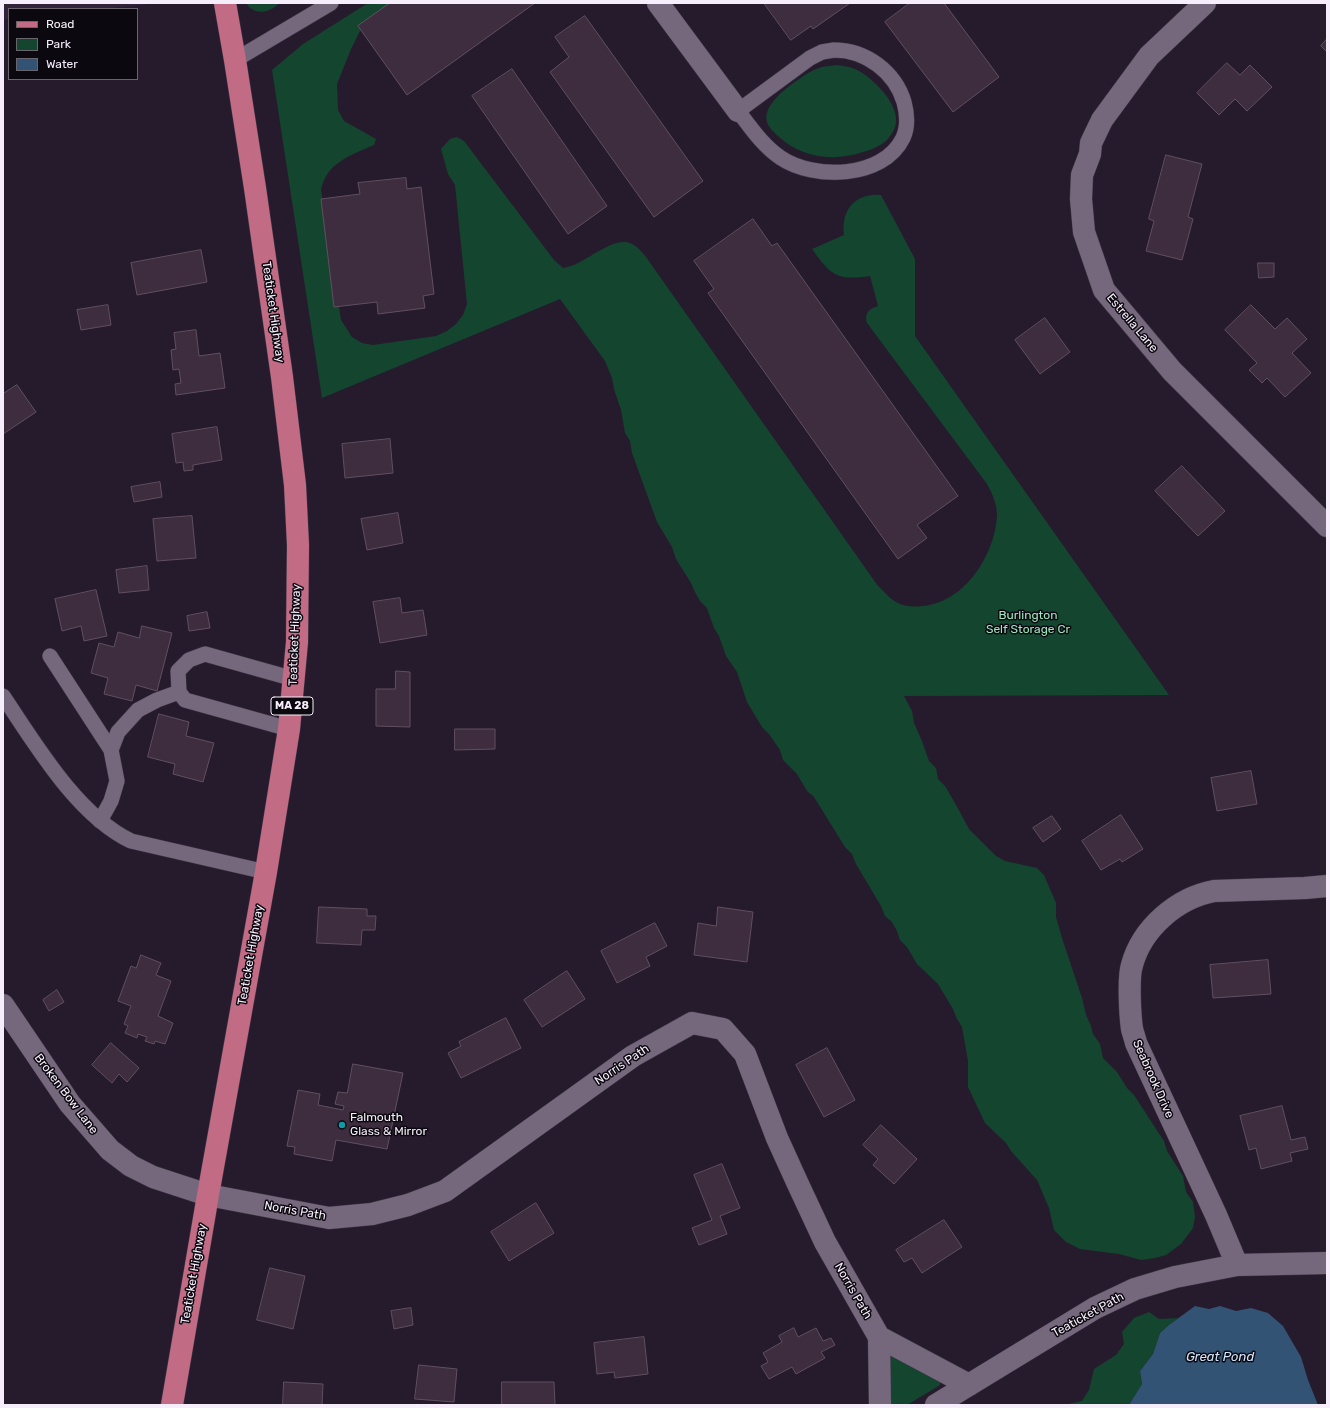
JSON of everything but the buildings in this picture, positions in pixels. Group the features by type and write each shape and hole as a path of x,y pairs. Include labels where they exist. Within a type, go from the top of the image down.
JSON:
{"main road":[{"name":"Teaticket Highway","path":"172,1405 266,872 289,729 297,642 298,552 295,485 282,377 255,188 225,3"}],"street":[{"path":"658,3 738,111"},
{"name":"Estrella Lane","path":"1205,3 1149,56 1102,120 1091,143 1090,154 1082,175 1081,199 1084,232 1104,290 1172,371 1327,526"},
{"name":"Seabrook Drive","path":"1237,1265 1216,1215 1136,1043 1132,1029 1130,979 1131,966 1136,952 1157,922 1186,900 1200,894 1214,891 1327,886"},
{"name":"Broken Bow Lane","path":"3,1005 70,1104 110,1150 131,1166 153,1177 208,1195"},
{"name":"Norris Path","path":"208,1195 329,1218 372,1214 408,1205 445,1191 633,1056 692,1023 723,1029 745,1054 778,1138 818,1229 880,1337"},
{"name":"Teaticket Path","path":"936,1405 1095,1308 1135,1289 1175,1277 1237,1265 1327,1263"},
{"path":"880,1405 880,1337 969,1385"}],"lane":[{"path":"235,60 311,9 331,3"},
{"path":"844,50 869,59 890,76 899,88 903,97 906,120 903,137 894,151 887,157 870,166 833,173 818,172 797,167 781,158 764,145 738,111 810,58 822,52 844,50"},
{"path":"289,729 186,700 179,692 178,671 189,660 205,654 294,679"},
{"path":"50,656 111,750 117,781 111,801 100,821"},
{"path":"111,750 118,732 138,710 157,700 179,692"},
{"path":"3,696 64,784 100,821 120,836 131,841 266,872"}],"shaded area":[{"path":"3,3 159,3 112,8 8,8 8,19 3,20"}],"green space":[{"path":"246,3 279,3 272,9 262,12 253,10"},
{"name":"Burlington Self Storage Cr","path":"368,3 398,3 361,29 337,84 338,110 344,121 376,139 374,145 357,152 341,161 334,167 328,173 321,190 341,320 352,337 362,343 373,345 436,336 447,331 456,324 463,315 467,304 455,185 448,174 441,149 450,139 457,137 464,141 554,260 563,268 580,262 616,243 624,242 632,244 640,250 878,586 891,599 899,604 923,606 938,603 952,596 975,574 984,560 990,546 995,530 997,511 994,499 987,484 867,323 866,317 868,312 878,306 870,276 849,278 835,274 824,265 812,249 844,235 845,218 852,205 857,200 872,195 881,195 915,259 915,336 1169,695 904,696 912,711 914,723 929,761 936,768 938,779 945,786 969,829 996,856 1005,861 1037,868 1044,875 1056,903 1056,917 1086,1015 1093,1034 1100,1044 1103,1058 1117,1072 1127,1088 1134,1095 1164,1141 1167,1151 1183,1176 1186,1192 1193,1202 1195,1217 1193,1228 1181,1244 1166,1255 1141,1260 1119,1254 1080,1249 1066,1242 1054,1230 1049,1208 1037,1180 1011,1151 1006,1143 985,1123 968,1087 968,1061 962,1027 953,1009 938,984 917,964 907,947 900,940 892,922 885,916 852,854 845,847 814,797 807,791 797,774 783,760 780,750 762,727 747,702 737,672 726,656 707,608 700,601 676,559 672,547 657,522 632,453 630,441 625,433 621,410 612,378 605,361 560,299 322,398 272,70 303,44"},
{"path":"837,65 849,67 864,74 879,87 891,103 894,111 896,124 894,130 887,140 875,148 852,155 841,157 818,156 797,149 787,143 771,129 767,122 767,112 780,94 804,76 818,68"},
{"path":"1149,1312 1159,1319 1178,1318 1160,1333 1153,1354 1140,1371 1142,1384 1129,1405 1064,1405 1082,1401 1089,1390 1094,1369 1116,1355 1124,1344 1122,1332 1134,1318"},
{"path":"890,1351 940,1382 940,1385 907,1405 891,1405"}],"water":[{"name":"Great Pond","path":"1195,1306 1209,1309 1220,1306 1236,1311 1251,1308 1268,1313 1283,1326 1301,1357 1318,1405 1129,1405 1142,1384 1140,1371 1153,1354 1160,1333"}],"place":[{"name":"Falmouth Glass & Mirror","path":"342,1125"}]}
